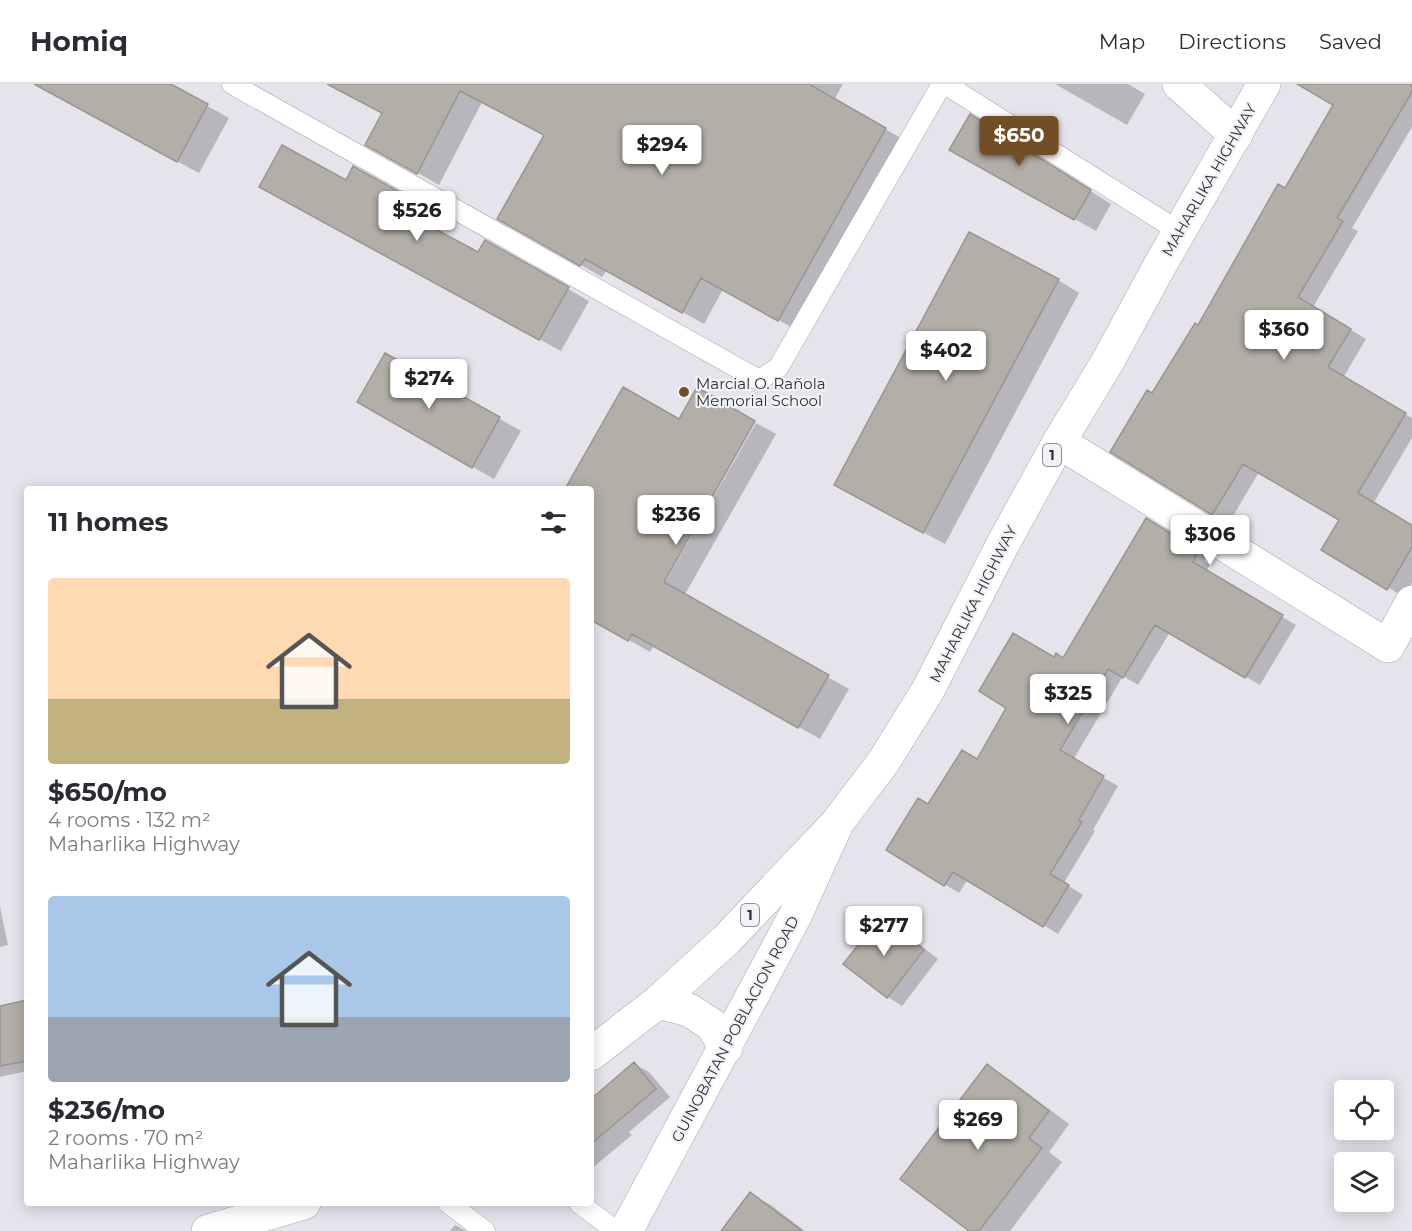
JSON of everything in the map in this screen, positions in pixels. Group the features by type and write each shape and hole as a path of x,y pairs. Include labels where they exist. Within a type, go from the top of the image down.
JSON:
{"main road":[{"path":"1179,84 1236,135"},
{"name":"MAHARLIKA HIGHWAY","path":"594,1052 658,1002 728,939 837,823 884,760 928,690 1004,542 1059,442 1108,361 1264,84"},
{"path":"1059,442 1388,646 1412,602"},
{"name":"GUINOBATAN POBLACION ROAD","path":"626,1231 795,916 837,823"},
{"path":"658,1002 689,1010 712,1025 726,1048"},
{"path":"208,1231 294,1206"}],"lane":[{"path":"232,84 759,380 778,368 944,84 1180,232"},
{"path":"452,1206 484,1231"},
{"path":"583,1206 616,1231"}],"building":[{"path":"34,84 171,84 208,104 177,162"},
{"path":"327,84 809,84 886,128 778,321 701,278 682,313 585,259 580,266 497,219 544,135 460,91 417,174 365,145 382,113"},
{"path":"1297,84 1412,84 1412,92 1337,218 1343,221 1298,297 1351,329 1328,367 1406,413 1358,493 1412,525 1412,547 1387,590 1321,550 1339,520 1243,464 1212,515 1110,452 1147,390 1152,393 1195,323 1198,325 1278,184 1285,188 1333,105"},
{"path":"970,114 1091,190 1074,220 949,150"},
{"path":"282,145 346,180 353,166 405,195 398,209 478,252 485,240 569,287 539,340 259,187"},
{"path":"969,232 1059,279 923,533 834,485"},
{"path":"385,353 500,417 472,468 357,402"},
{"path":"623,387 679,419 697,387 755,421 664,582 829,675 798,728 632,634 628,641 594,622 594,486 567,486"},
{"path":"1146,518 1193,547 1190,551 1197,555 1193,562 1283,615 1245,678 1155,625 1123,678 1108,669 1060,750 1104,776 1079,820 1082,822 1050,874 1069,885 1043,927 953,872 944,886 886,850 918,798 928,804 962,750 977,759 1006,708 979,691 1013,633 1054,657 1056,653 1063,658"},
{"path":"881,916 924,950 887,998 843,964"},
{"path":"24,1001 24,1062 0,1066 0,1006"},
{"path":"634,1062 656,1089 594,1141 594,1096"},
{"path":"987,1064 1049,1111 1029,1138 1042,1148 979,1231 969,1231 900,1179"},
{"path":"750,1192 802,1231 721,1231"}],"place":[{"name":"Marcial O. Rañola Memorial School","path":"684,392"}]}
